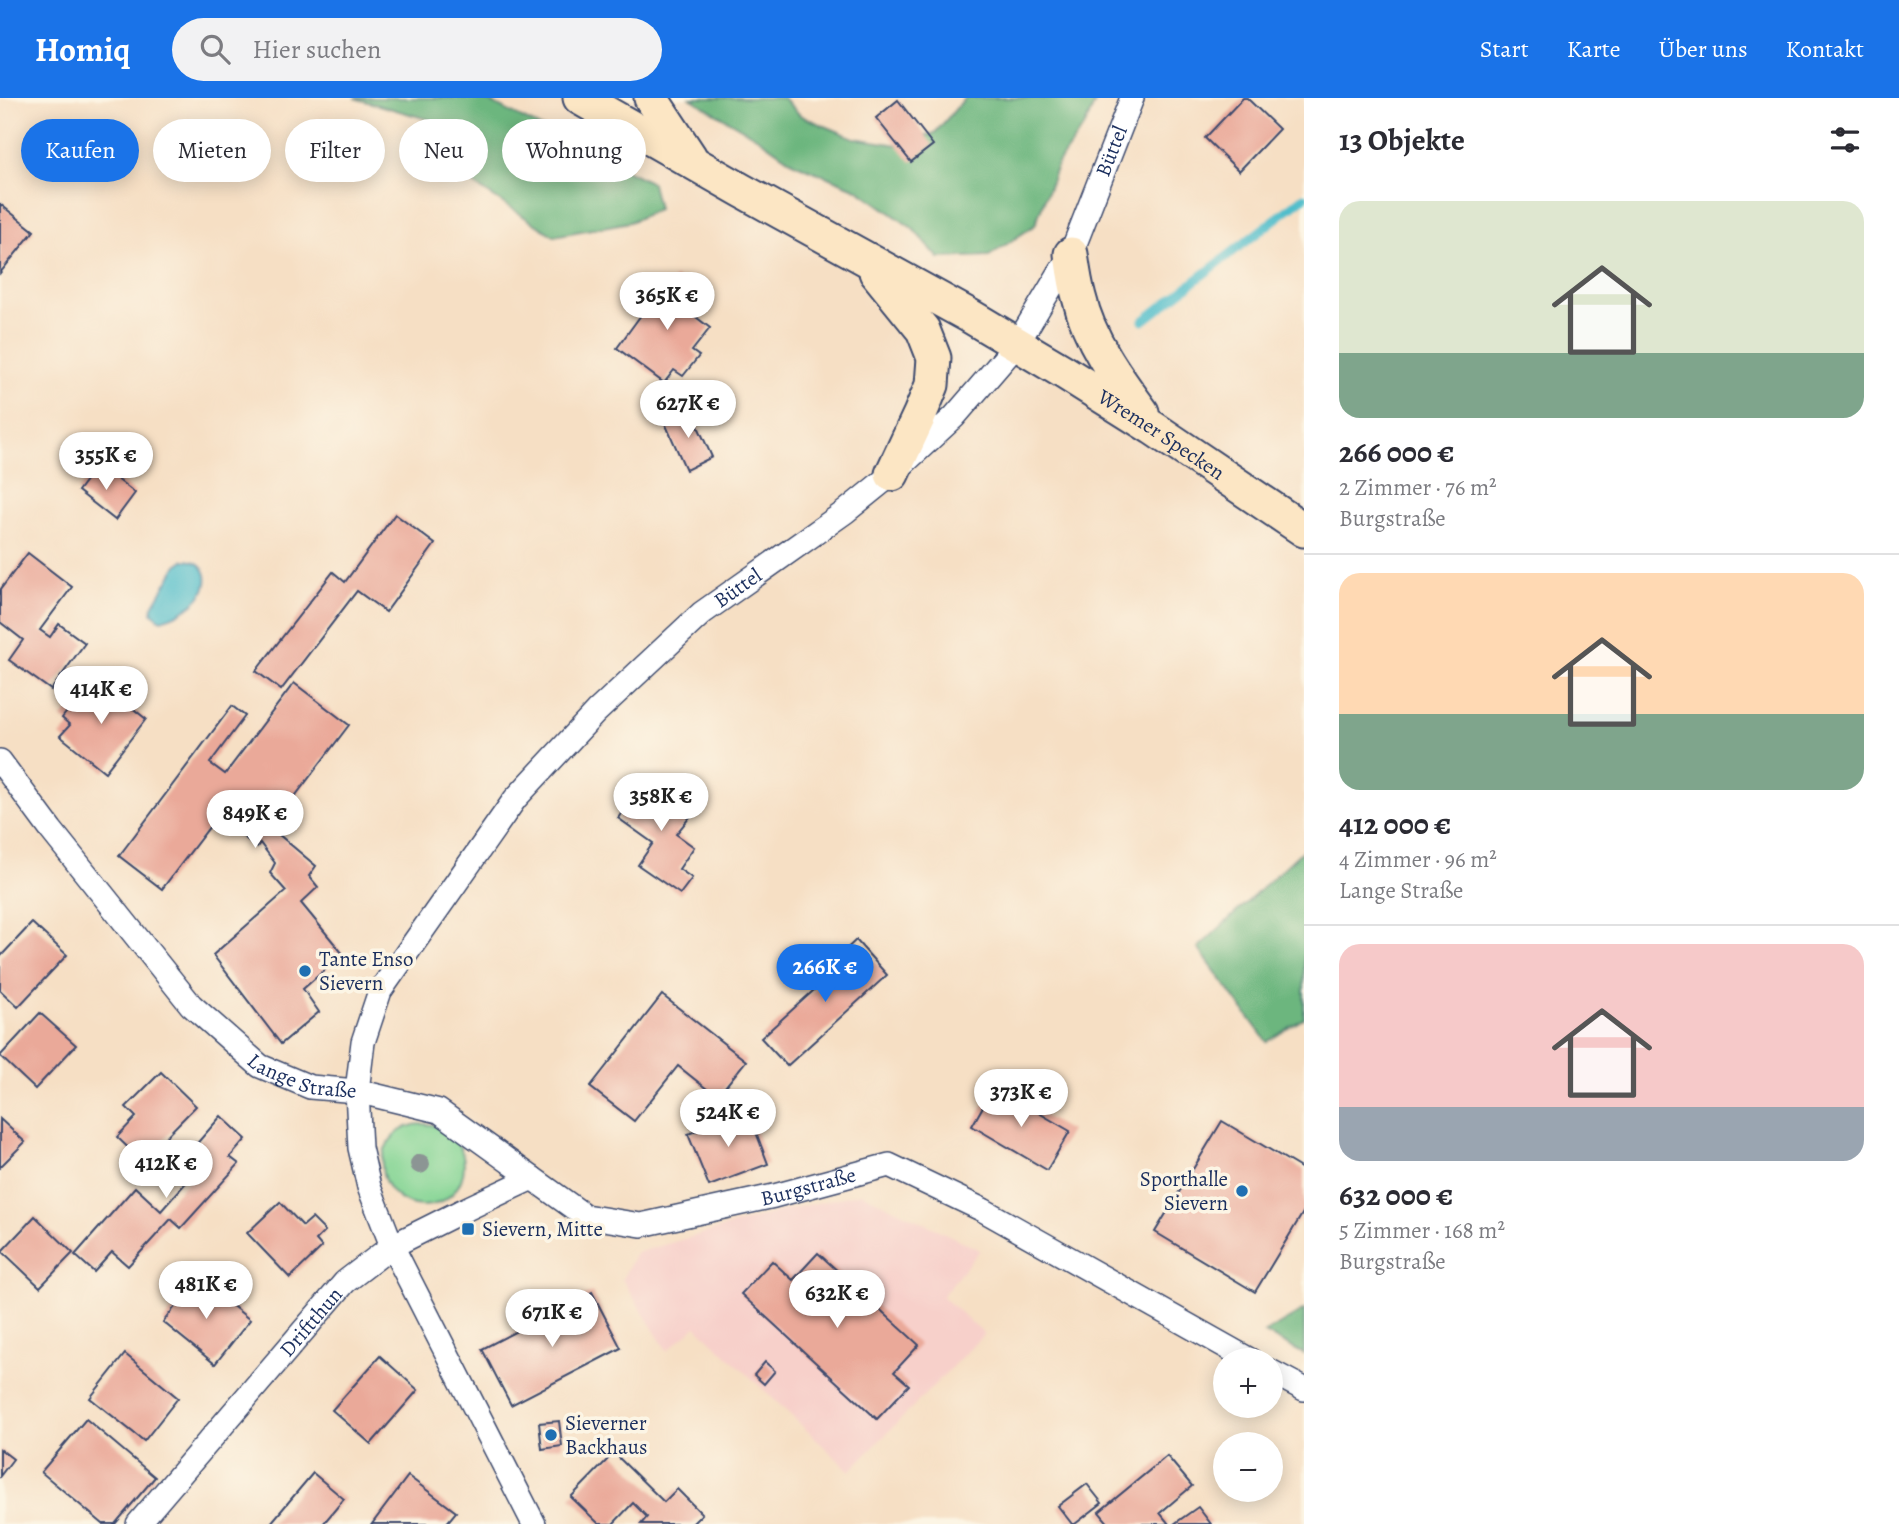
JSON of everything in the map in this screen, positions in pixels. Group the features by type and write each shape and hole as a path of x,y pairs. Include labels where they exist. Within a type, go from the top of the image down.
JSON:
{"street":[{"name":"Wremer Specken","path":"580,98 1064,372 1153,428 1304,530"},
{"path":"652,98 693,162"},
{"name":"Büttel","path":"357,1091 363,1042 380,991 515,799 596,712 702,613 845,512 892,474 954,417 1017,344 1070,254 1132,98"},
{"path":"1070,254 1079,299 1091,330 1116,377 1153,428"},
{"path":"865,259 923,330 934,358 932,385 892,474"},
{"name":"Lange Straße","path":"0,761 51,830 191,1005 260,1066 310,1087 357,1091 360,1148 369,1187 392,1247 534,1524"},
{"name":"Burgstraße","path":"357,1091 439,1111 585,1216 641,1225 775,1196 889,1165 983,1210 1229,1348"},
{"name":"Driftthun","path":"138,1524 345,1282 392,1247 532,1178"},
{"path":"1283,1378 1304,1390"}],"shaded area":[{"path":"861,1193 980,1250 942,1296 984,1334 850,1471 696,1326 667,1351 622,1279 636,1253 777,1212"}],"green space":[{"path":"354,98 482,98 524,119 502,119 502,182 646,180 652,183 658,209 630,222 554,236 470,182 488,182 488,119 427,119"},
{"path":"690,98 783,98 801,116 854,138 898,145 935,133 965,98 1097,98 1085,125 1058,163 1035,225 989,256 939,258 912,228 857,189 794,163 758,138"},
{"path":"1304,849 1304,1018 1267,1042 1198,948"},
{"path":"415,1124 431,1124 446,1131 457,1142 464,1157 461,1181 452,1194 431,1206 415,1206 400,1199 389,1188 382,1173 382,1157 389,1142 400,1131"},
{"path":"1304,1310 1304,1354 1265,1333"}],"water":[{"path":"184,560 195,562 203,568 206,583 203,591 185,610 161,620 152,613 153,606 177,565"}],"building":[{"path":"1243,98 1247,98 1279,129 1239,171 1205,138"},
{"path":"898,100 933,145 911,162 876,118"},
{"path":"0,204 34,231 0,273"},
{"path":"675,277 708,301 696,317 710,328 692,351 699,356 683,376 674,370 664,383 617,348 660,289 664,293"},
{"path":"691,411 712,457 686,470 665,423"},
{"path":"98,464 135,493 115,520 78,491"},
{"path":"395,514 435,544 386,612 357,591 281,690 256,671 333,572 345,582"},
{"path":"28,553 72,587 40,630 50,637 59,624 85,643 51,690 9,660 23,640 0,622 0,590"},
{"path":"101,683 146,719 105,772 60,736 70,725 62,718 80,695 87,701"},
{"path":"294,683 349,725 271,828 316,866 309,876 318,887 301,903 343,954 303,989 319,1012 281,1044 213,955 286,891 270,873 275,863 260,843 257,847 217,817 162,889 119,856 232,706 245,716 210,763 225,774"},
{"path":"648,778 694,812 676,834 694,847 679,869 692,878 680,894 638,865 653,843 618,818"},
{"path":"32,923 67,955 18,1007 0,990 0,957"},
{"path":"856,940 887,975 787,1066 761,1038 844,963 838,957"},
{"path":"662,995 746,1061 717,1097 678,1066 634,1121 590,1087"},
{"path":"40,1013 76,1045 35,1089 0,1056"},
{"path":"161,1072 196,1106 142,1161 117,1137 136,1117 126,1107"},
{"path":"994,1087 1070,1131 1047,1170 972,1126"},
{"path":"748,1111 768,1164 709,1186 688,1134"},
{"path":"221,1116 246,1139 230,1157 239,1164 181,1228 171,1219 128,1266 112,1252 94,1272 75,1255 135,1187 161,1211 191,1177 177,1166"},
{"path":"0,1119 25,1142 0,1167"},
{"name":"Sporthalle Sievern","path":"1222,1121 1304,1170 1304,1211 1255,1292 1155,1232"},
{"path":"280,1202 303,1226 312,1218 325,1231 316,1240 322,1247 290,1278 247,1233"},
{"path":"35,1216 73,1253 40,1287 2,1251"},
{"path":"818,1253 919,1345 894,1372 909,1385 877,1419 741,1294 772,1261 793,1280"},
{"path":"198,1278 250,1320 215,1364 163,1322"},
{"path":"592,1292 621,1348 511,1405 482,1349"},
{"path":"125,1354 178,1398 144,1441 90,1398"},
{"path":"380,1356 418,1390 371,1444 332,1410"},
{"path":"765,1362 775,1371 764,1384 754,1375"},
{"path":"86,1419 155,1477 115,1524 103,1524 41,1472"},
{"name":"Sieverner Backhaus","path":"559,1421 562,1446 542,1449 539,1423"},
{"path":"0,1449 13,1459 0,1476"},
{"path":"614,1453 664,1502 677,1489 702,1514 692,1524 641,1524 647,1517 633,1503 613,1524 599,1524 571,1497"},
{"path":"1167,1456 1192,1486 1160,1513 1169,1524 1109,1524 1099,1512"},
{"path":"313,1473 344,1499 323,1524 270,1524"},
{"path":"408,1476 456,1512 446,1524 372,1524"},
{"path":"1087,1484 1102,1503 1072,1524 1058,1506"},
{"path":"1198,1507 1211,1524 1174,1524"}],"waterway":[{"path":"1143,321 1304,197"}],"place":[{"name":"Tante Enso Sievern","path":"305,971"},
{"name":"Sporthalle Sievern","path":"1242,1191"},
{"name":"Sievern, Mitte","path":"468,1229"},
{"name":"Sieverner Backhaus","path":"551,1435"}]}
